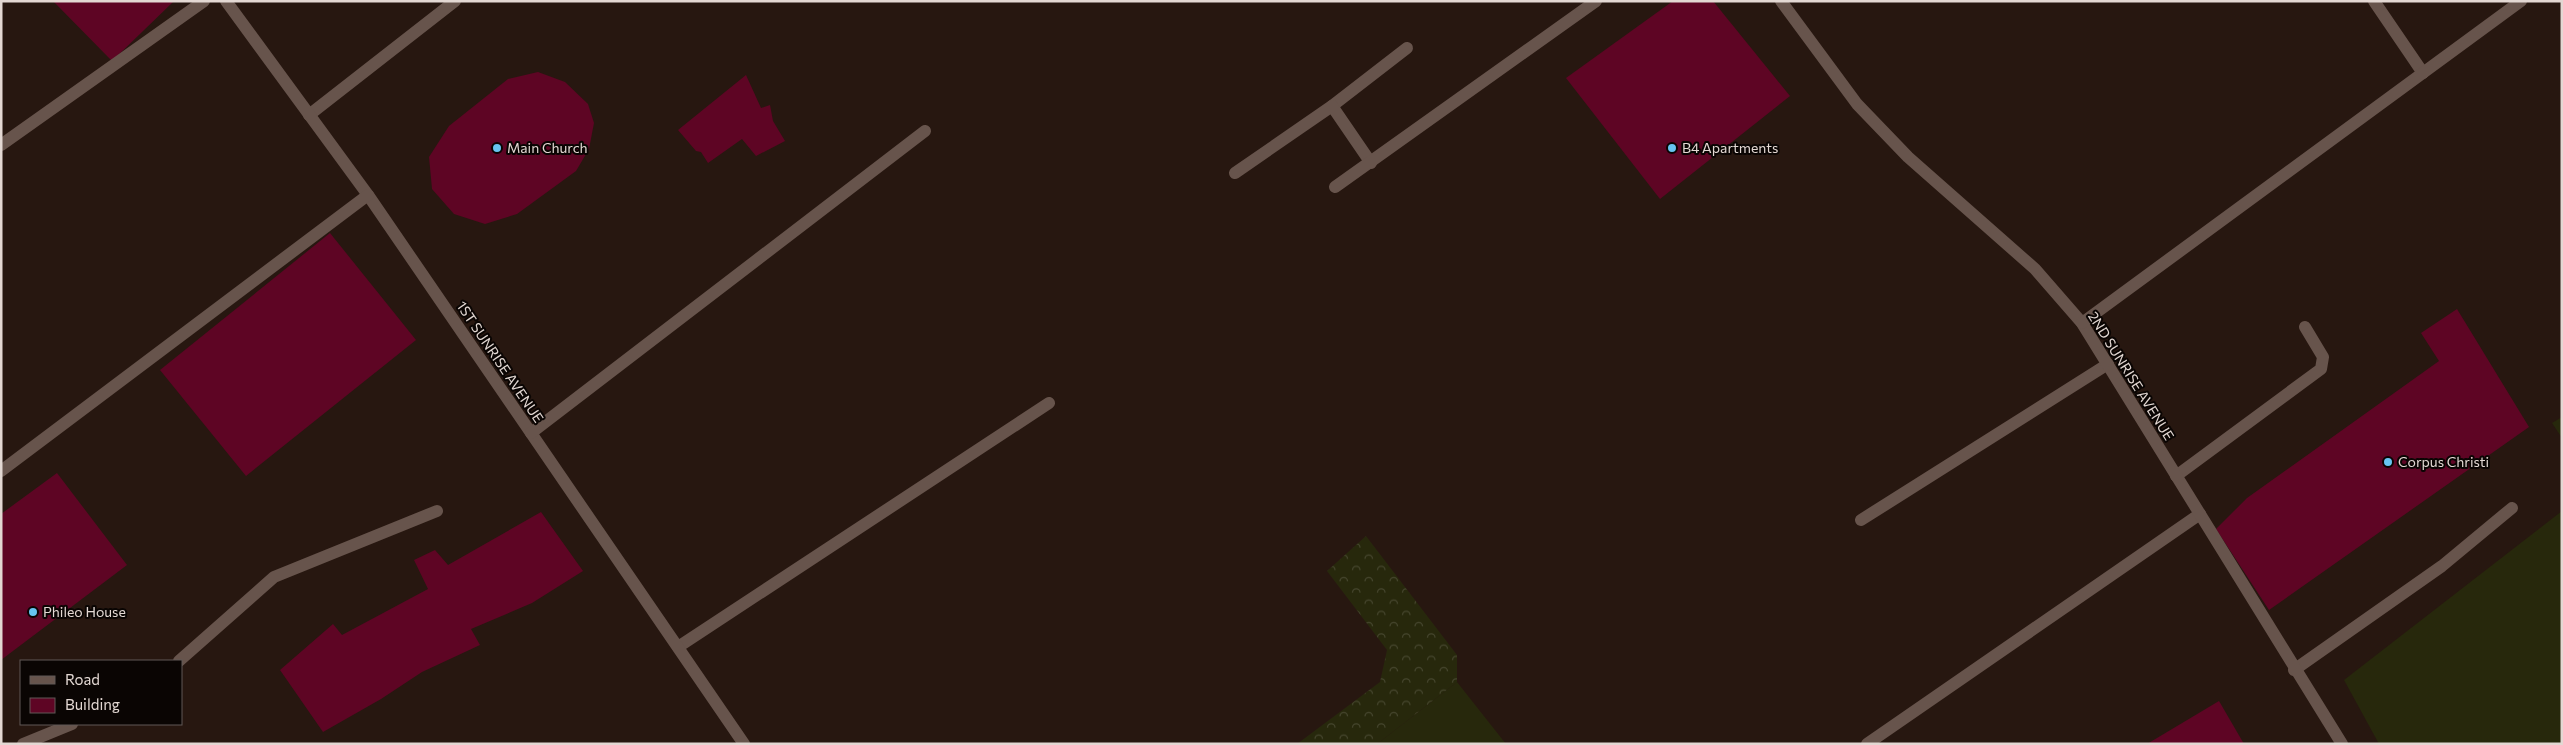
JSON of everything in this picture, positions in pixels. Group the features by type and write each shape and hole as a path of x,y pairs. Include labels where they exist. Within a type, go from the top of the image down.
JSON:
{"street":[{"path":"1,145 204,1"},
{"name":"1ST SUNRISE AVENUE","path":"226,1 368,195 744,744"},
{"path":"309,115 455,1"},
{"path":"1335,188 1596,1"},
{"name":"2ND SUNRISE AVENUE","path":"1782,1 1857,104 1908,157 2035,269 2082,323 2294,670 2342,744"},
{"path":"2374,1 2423,73"},
{"path":"2082,323 2521,1"},
{"path":"1235,173 1332,106 1406,48"},
{"path":"1332,106 1370,163"},
{"path":"531,433 925,131"},
{"path":"1,471 368,195"},
{"path":"2176,476 2321,369 2322,357 2305,328"},
{"path":"1861,520 2108,364"},
{"path":"678,647 1049,403"},
{"path":"2294,670 2442,566 2512,508"},
{"path":"180,660 274,577 436,511"},
{"path":"1867,744 2200,514"},
{"path":"23,744 70,725"}],"green space":[{"path":"2562,417 2562,438 2552,423"},
{"path":"2562,511 2562,744 2379,744 2344,680"},
{"path":"1366,536 1457,655 1457,682 1377,744 1297,744 1380,682 1387,650 1327,571"},
{"path":"1457,682 1506,744 1377,744"}],"building":[{"path":"53,1 172,1 173,2 112,61"},
{"name":"B4 Apartments","path":"1673,1 1713,1 1790,96 1660,199 1566,78"},
{"path":"538,72 565,82 588,104 594,123 589,149 576,171 517,214 485,224 454,214 432,189 429,157 449,126 508,79"},
{"path":"746,75 761,108 770,105 773,121 785,141 756,156 742,139 708,163 701,152 696,151 678,130"},
{"path":"330,233 416,340 246,476 160,370"},
{"name":"Corpus Christi","path":"2457,309 2529,427 2269,610 2216,529 2247,498 2439,361 2421,333"},
{"name":"Phileo House","path":"57,473 127,565 1,660 1,514"},
{"path":"541,512 583,571 532,603 471,629 480,645 422,672 381,699 323,732 280,670 333,624 342,635 428,589 414,560 435,550 448,565"},
{"path":"2219,701 2244,744 2147,744"}],"place":[{"name":"Main Church","path":"497,148"},
{"name":"B4 Apartments","path":"1672,148"},
{"name":"Corpus Christi","path":"2388,462"},
{"name":"Phileo House","path":"33,612"}]}
